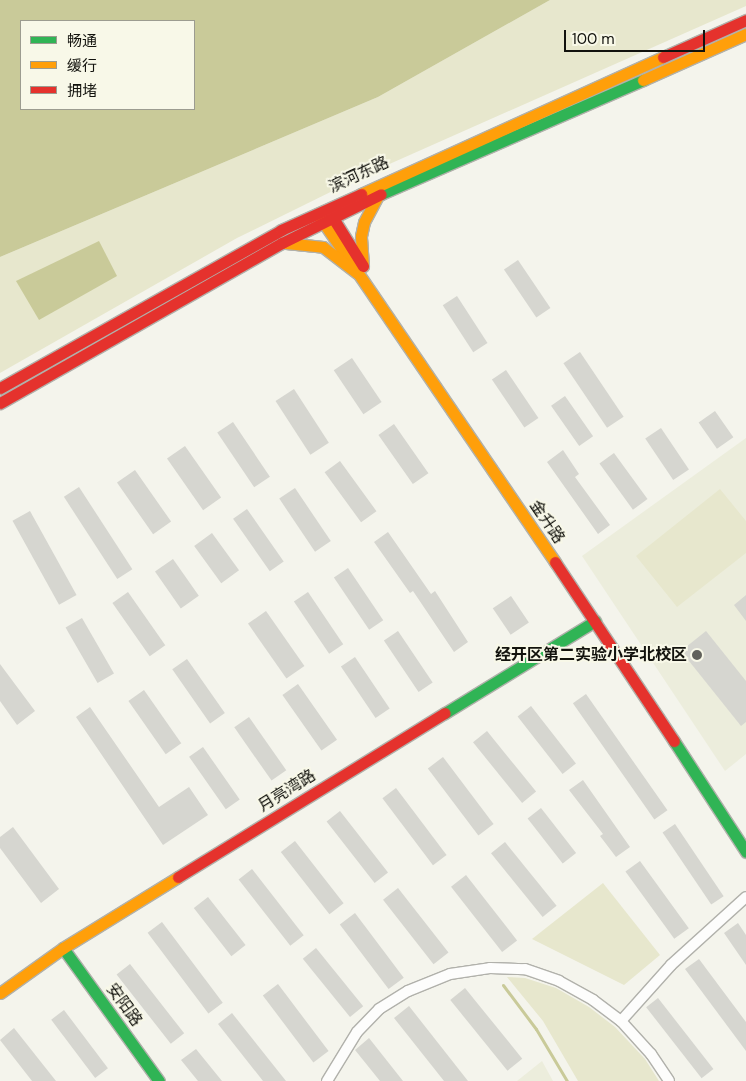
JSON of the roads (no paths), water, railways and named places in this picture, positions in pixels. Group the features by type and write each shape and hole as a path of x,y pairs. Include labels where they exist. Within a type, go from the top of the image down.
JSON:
{"main road":[{"name":"滨河东路","path":"0,388 325,215 746,20"},
{"name":"滨河东路","path":"0,402 282,243 325,215 378,196 746,34"},
{"path":"360,269 364,222 378,196"},
{"name":"金升路","path":"325,215 746,852"},
{"path":"282,243 296,242 323,247 360,269"},
{"name":"金升路","path":"360,269 602,616 746,834"},
{"name":"月亮湾路","path":"0,993 63,948 595,621"},
{"name":"安阳路","path":"63,948 159,1081"}],"street":[{"path":"621,1021 672,965 746,897"},
{"path":"327,1081 357,1032 379,1009 408,992 450,974 490,968 525,969 567,986 621,1021 651,1054 668,1081"}],"waterway":[{"path":"503,985 536,1029 567,1081"}],"place":[{"name":"经开区第二实验小学北校区","path":"697,655"}]}
